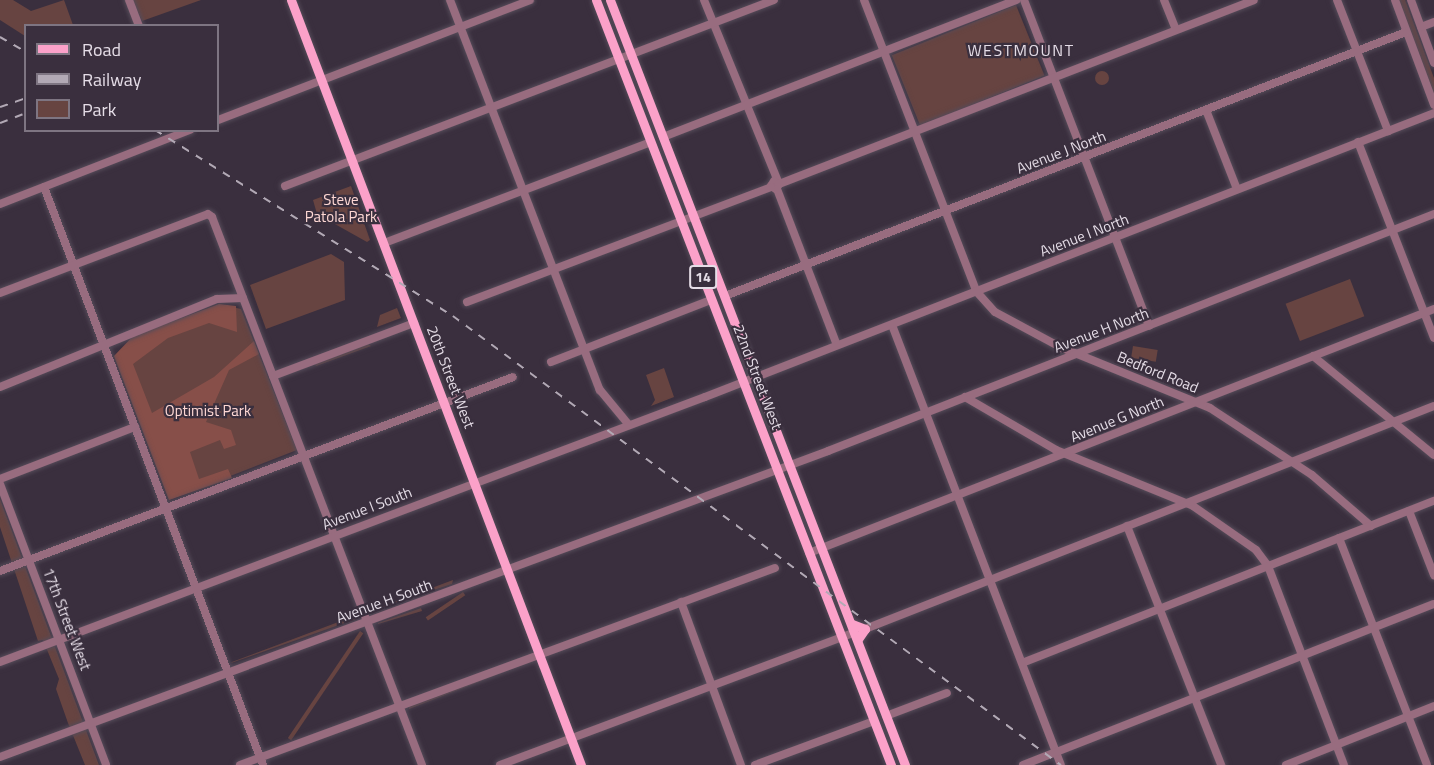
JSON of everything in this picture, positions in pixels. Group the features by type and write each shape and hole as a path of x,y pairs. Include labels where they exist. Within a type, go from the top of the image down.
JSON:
{"main road":[{"name":"20th Street West","path":"291,0 581,765"},
{"name":"22nd Street West","path":"596,0 891,765"},
{"name":"22nd Street West","path":"610,0 634,54 663,137 822,548 857,631 905,765"}],"street":[{"path":"129,0 138,24"},
{"path":"450,0 606,402 629,425"},
{"path":"219,120 530,0"},
{"path":"704,0 837,345"},
{"path":"285,186 774,0"},
{"name":"Bedford Road","path":"864,0 976,291 1012,323 1076,354 1197,402 1293,461 1371,526"},
{"path":"663,137 1016,0"},
{"path":"1024,0 1149,326"},
{"path":"1164,0 1176,30"},
{"path":"467,302 1254,0"},
{"path":"1337,0 1388,131"},
{"path":"1395,0 1434,105"},
{"path":"1411,0 1434,63"},
{"path":"1421,27 1434,22"},
{"name":"Avenue J North","path":"725,297 1406,32"},
{"path":"1206,110 1237,189"},
{"name":"Avenue I North","path":"743,381 1434,113"},
{"path":"0,204 185,132"},
{"path":"384,243 651,141"},
{"path":"1358,142 1434,338"},
{"path":"44,187 262,761"},
{"path":"0,293 208,214 243,298 422,765"},
{"name":"Avenue H North","path":"777,470 1434,214"},
{"path":"0,387 105,347 217,300 243,298"},
{"path":"551,362 711,300"},
{"name":"Avenue G North","path":"809,553 1434,309"},
{"path":"273,376 414,323"},
{"path":"891,325 1060,765"},
{"path":"1312,357 1396,421 1434,455"},
{"path":"0,571 513,377"},
{"name":"Avenue I South","path":"0,662 743,381"},
{"path":"965,398 1067,454 1186,503 1256,550 1268,566 1344,765"},
{"path":"500,765 841,638 1434,406"},
{"path":"0,479 135,427"},
{"name":"Avenue H South","path":"0,757 777,470"},
{"name":"17th Street West","path":"0,484 106,765"},
{"path":"1022,663 1434,501"},
{"path":"1409,511 1434,575"},
{"path":"1127,526 1221,765"},
{"path":"1339,538 1427,765"},
{"path":"240,765 262,761 400,706 775,568"},
{"path":"681,602 741,765"},
{"path":"1023,765 1434,604"},
{"path":"886,716 946,693"},
{"path":"1286,765 1434,706"},
{"path":"755,765 874,721"}],"green space":[{"path":"0,0 13,0 31,11 64,0 73,24 24,24 24,35 0,20"},
{"path":"133,0 201,0 142,21"},
{"path":"1398,0 1405,0 1434,78 1434,94"},
{"path":"1016,5 1044,75 920,126 892,55"},
{"path":"1099,71 1105,71 1109,78 1105,85 1099,85 1095,81 1095,75"},
{"name":"Steve Patola Park","path":"351,186 370,240 367,242 317,214 313,200"},
{"path":"331,254 344,262 345,300 266,329 250,285"},
{"path":"1350,279 1364,316 1300,341 1286,304"},
{"name":"Optimist Park","path":"219,304 241,309 297,450 169,500 114,356"},
{"path":"219,304 236,306 237,332 209,323 168,338 133,364 152,413 214,377 254,341 259,354 229,370 206,422 231,430 236,445 224,449 220,440 190,452 199,479 228,469 232,478 169,500 114,356 133,336"},
{"path":"397,308 401,318 377,327 380,315"},
{"path":"368,344 371,346 316,366 315,364"},
{"path":"1133,346 1158,350 1156,362 1131,358"},
{"path":"664,368 674,397 651,406 655,400 646,375"},
{"path":"0,499 99,765 85,765 68,723 56,689 59,679 43,640 38,641 0,527"},
{"path":"453,580 452,584 373,610"},
{"path":"463,592 465,595 428,620 426,617"},
{"path":"421,608 422,611 378,624 378,623"},
{"path":"357,615 356,619 231,663 232,662"},
{"path":"360,631 363,633 291,740 288,738"},
{"path":"494,676 409,709 409,707"}],"railway":[{"path":"0,37 24,51"},
{"path":"0,107 24,99"},
{"path":"0,123 24,114"},
{"path":"158,132 453,316 1061,765"}],"district":[{"name":"WESTMOUNT","path":"1021,50"}]}
